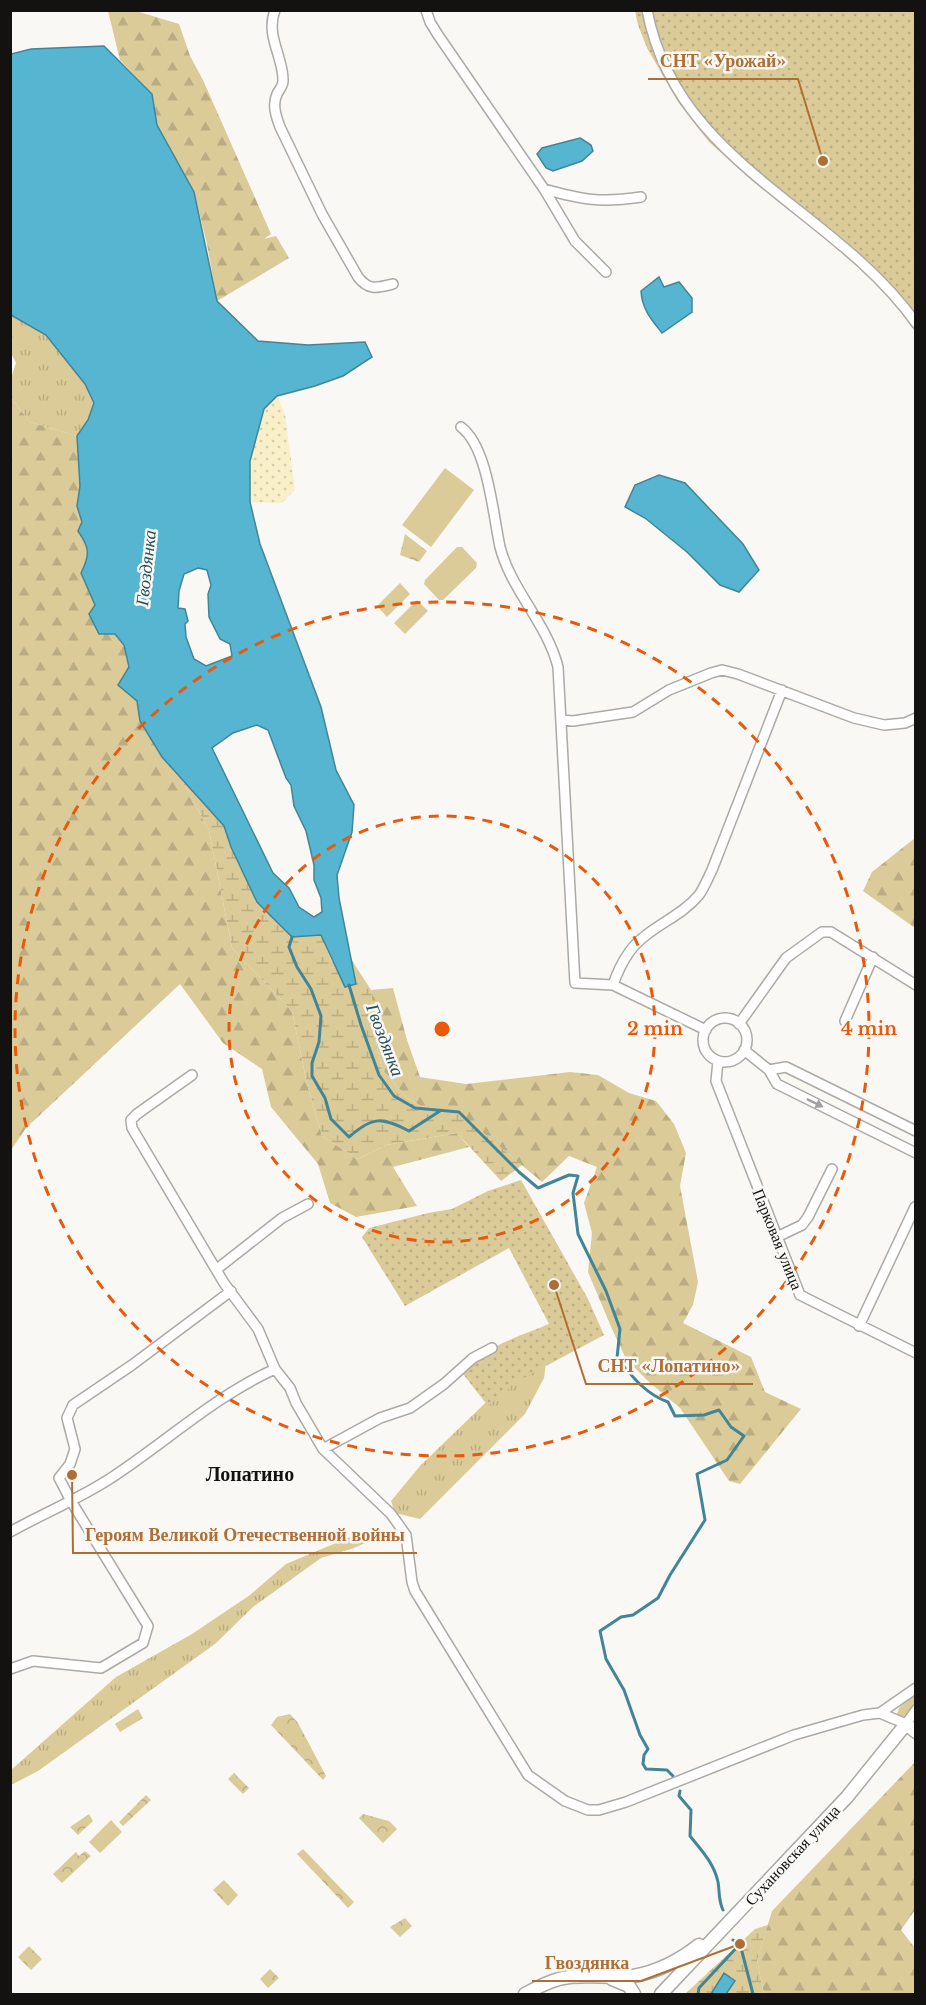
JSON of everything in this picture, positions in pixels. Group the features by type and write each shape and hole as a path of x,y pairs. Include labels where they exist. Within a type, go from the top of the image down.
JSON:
{"street":[{"path":"275,10 272,30 283,81 274,102 275,114 280,127 322,214 363,284 372,289 393,284"},
{"path":"426,10 438,35 544,189 575,241 606,272"},
{"path":"647,10 669,73 691,111 706,129 738,162 853,255 891,291 915,323"},
{"path":"544,189 576,198 604,202 641,197"},
{"path":"461,427 468,432 480,458 491,495 501,549 508,568 546,634 558,667 575,983 613,985 705,1030"},
{"path":"562,720 573,721 633,712 669,690 722,670 854,718 884,725 905,723 915,718"},
{"path":"613,985 630,950 700,894 712,870 782,690"},
{"path":"740,1024 786,958 822,932 831,932 915,985"},
{"path":"845,1021 873,957"},
{"path":"722,1018 731,1019 740,1024 746,1037 744,1050 738,1058 730,1062 718,1061 706,1052 703,1044 705,1030 714,1021 722,1018"},
{"path":"744,1050 769,1070 777,1084 915,1153"},
{"name":"Парковая улица","path":"718,1061 716,1081 800,1295 915,1353"},
{"path":"769,1070 786,1067 915,1131"},
{"path":"192,1076 136,1114 131,1120 132,1128 217,1269 258,1329 275,1369 290,1388 323,1449 403,1528 415,1591 528,1775 565,1801 588,1809 599,1810 665,1788 794,1735 863,1715 880,1713 915,1688"},
{"path":"777,1237 802,1225 832,1169"},
{"path":"217,1269 282,1218 308,1204"},
{"path":"859,1326 915,1207"},
{"path":"10,1669 33,1661 101,1668 143,1643 148,1626 59,1478 70,1464 75,1449 68,1418 73,1405 132,1365 231,1291"},
{"path":"323,1449 380,1418 410,1408 444,1384 473,1358 492,1348"},
{"path":"10,1532 110,1478 250,1380 275,1369"},
{"name":"Сухановская улица","path":"661,1995 910,1728 915,1710"},
{"path":"880,1713 910,1728"},
{"path":"525,1995 561,1978 632,1976 654,1971 691,1952 726,1924"},
{"path":"603,1977 621,1981 630,1986 634,1995"}],"green space":[{"path":"108,11 136,11 179,24 190,56 203,80 271,234 264,239 276,236 289,258 217,301 207,244 194,192 157,125 152,94 120,60"},
{"path":"635,11 915,11 915,332 889,295 849,256 752,180 709,142 678,102 647,48"},
{"path":"11,315 46,335 85,384 94,403 88,420 77,436 30,422 11,398 11,378 16,363 11,353"},
{"path":"11,398 30,422 77,436 80,486 77,506 88,559 81,573 95,605 124,645 129,667 118,685 137,701 140,721 162,757 179,775 209,830 232,948 292,1011 307,1084 322,1136 358,1159 386,1145 457,1133 469,1147 393,1167 417,1206 356,1217 330,1203 318,1164 271,1107 262,1069 223,1043 180,984 26,1128 11,1150"},
{"path":"445,468 474,490 431,547 402,525"},
{"path":"405,534 427,551 419,562 400,555"},
{"path":"457,547 462,547 477,563 476,568 443,600 439,600 424,584 425,580"},
{"path":"400,583 410,594 387,617 377,606"},
{"path":"417,600 428,611 405,634 394,623"},
{"path":"179,775 224,826 231,847 257,902 292,937 321,934 331,960 356,984 351,959 371,990 375,1038 382,1069 407,1098 421,1106 458,1112 522,1165 501,1181 457,1133 386,1145 358,1159 322,1136 307,1084 292,1011 232,948 209,830"},
{"path":"915,838 915,928 863,891 872,872"},
{"path":"393,988 420,1077 466,1084 570,1072 598,1075 629,1093 656,1101 674,1124 686,1153 680,1186 698,1282 693,1305 683,1323 751,1357 765,1392 801,1409 740,1484 729,1481 680,1408 626,1359 612,1329 588,1272 592,1233 584,1203 597,1167 569,1156 542,1182 458,1112 421,1106 407,1098 382,1069 375,1038 371,990"},
{"path":"521,1180 588,1299 604,1335 516,1382 488,1406 463,1374 479,1357 490,1350 549,1324 509,1248 405,1306 362,1237 369,1228 452,1209 488,1191"},
{"path":"536,1354 547,1355 544,1378 525,1414 420,1519 395,1513 391,1501 420,1466"},
{"path":"367,1530 374,1539 321,1558 253,1607 215,1644 38,1771 11,1785 11,1770 116,1677 192,1634 250,1595 286,1564"},
{"path":"915,1694 912,1709 900,1718 897,1714 899,1708"},
{"path":"138,1709 143,1718 120,1732 115,1724"},
{"path":"290,1714 298,1723 326,1776 323,1780 271,1725 277,1717"},
{"path":"915,1762 915,1910 901,1930 915,1948 915,1994 764,1994 757,1960 772,1911"},
{"path":"234,1773 249,1788 243,1794 228,1779"},
{"path":"146,1795 151,1800 123,1826 119,1822"},
{"path":"89,1814 93,1821 78,1835 70,1827"},
{"path":"363,1814 389,1821 397,1829 383,1843 359,1818"},
{"path":"111,1820 122,1832 100,1853 89,1842"},
{"path":"303,1849 354,1902 348,1908 297,1854"},
{"path":"85,1851 91,1856 62,1883 53,1874 76,1852 79,1856"},
{"path":"224,1880 238,1895 228,1906 213,1890"},
{"path":"405,1918 412,1926 400,1937 390,1927"},
{"path":"768,1925 757,1960 764,1994 685,1994 755,1929"},
{"path":"29,1946 42,1959 31,1970 18,1957"},
{"path":"270,1969 279,1978 268,1988 260,1979"}],"sand":[{"path":"277,396 285,414 295,490 282,503 250,502 250,460 256,433 264,409"}],"water":[{"path":"104,46 152,94 157,125 194,192 217,301 258,341 308,345 365,342 372,357 343,376 277,396 264,409 250,461 250,502 260,544 321,707 336,770 354,805 352,832 337,875 339,898 356,984 345,987 321,935 292,937 257,902 231,847 224,826 162,757 140,721 137,701 118,685 129,667 124,645 115,634 99,634 89,614 95,605 81,573 86,561 87,547 78,531 82,522 77,506 80,486 77,436 88,420 94,403 85,384 46,335 11,315 11,54 31,49","holes":["198,568 207,570 211,585 208,594 209,617 220,639 230,644 232,656 206,666 194,659 186,637 185,624 188,621 185,609 178,608 179,591 184,574","257,725 268,730 286,778 291,785 294,806 306,831 314,865 314,880 321,898 322,912 314,917 299,907 289,888 273,873 212,748 233,733"]},
{"path":"580,138 591,145 593,151 582,161 553,171 546,168 537,154 542,148"},
{"path":"659,277 664,287 679,282 692,298 692,312 662,333 645,309 641,291"},
{"path":"659,475 685,483 743,544 759,570 739,592 720,585 687,552 645,518 625,507 635,485"},
{"path":"724,1973 735,1981 726,1994 711,1994"}],"waterway":[{"path":"292,937 289,947 297,967 311,989 321,1016 319,1042 312,1063 312,1076 325,1098 331,1119 349,1137 365,1125 378,1121 392,1123 409,1131 440,1111"},
{"name":"Гвоздянка","path":"349,985 379,1075 394,1096 415,1108 459,1112 538,1188 569,1175 578,1176 573,1193 578,1234 606,1291 620,1329 617,1358 646,1389 668,1402 675,1416 704,1415 719,1410 731,1427 744,1436 727,1460 697,1474 705,1520 658,1598 633,1615 621,1617 600,1631 606,1659 624,1690 640,1735 648,1749 644,1755 643,1764 646,1769 667,1770 673,1776"},
{"name":"Гвоздянка","path":"680,1791 679,1796 691,1810 690,1836 707,1857 713,1869 723,1910"},
{"name":"Гвоздянка","path":"698,1994 699,1988 740,1944 733,1940"},
{"name":"Гвоздянка","path":"740,1944 753,1994"}],"place":[{"name":"СНТ «Урожай»","path":"823,161"},
{"name":"СНТ «Лопатино»","path":"554,1285"},
{"name":"Героям Великой Отечественной войны","path":"72,1475"},
{"name":"Гвоздянка","path":"740,1944"}],"district":[{"name":"Лопатино","path":"250,1474"}]}
